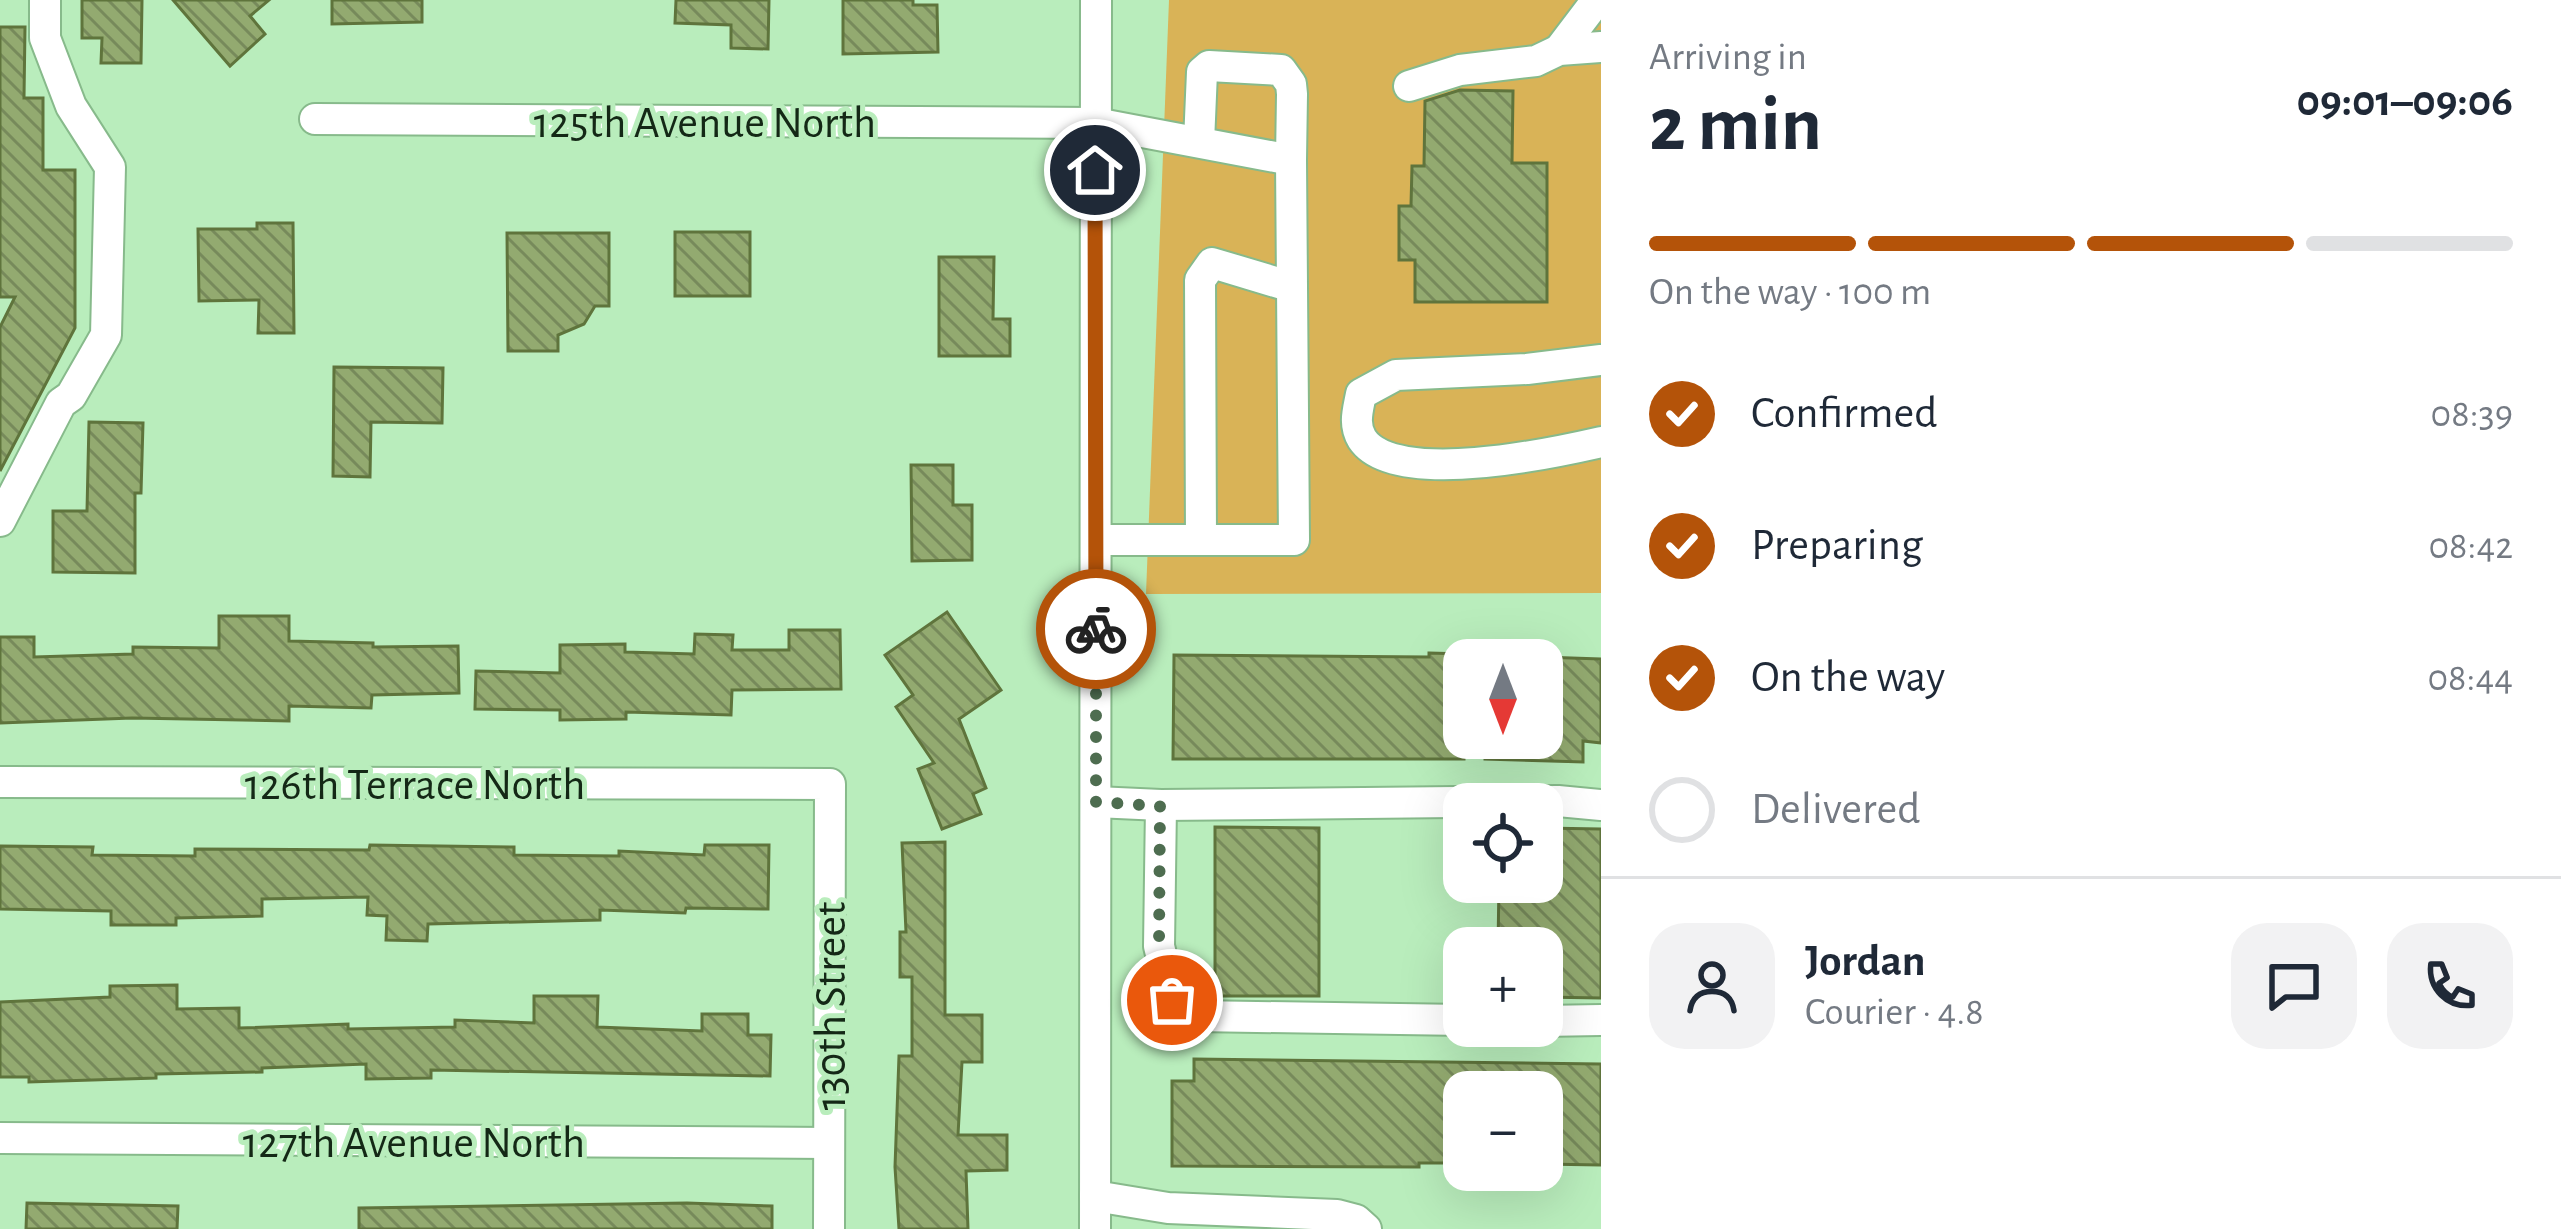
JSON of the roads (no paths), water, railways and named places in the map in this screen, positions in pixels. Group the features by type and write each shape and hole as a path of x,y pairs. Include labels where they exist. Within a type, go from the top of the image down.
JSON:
{"street":[{"path":"0,521 61,403 71,396 106,335 110,167 71,106 45,38 45,0"},
{"path":"1095,1229 1096,0"},
{"path":"1559,50 1597,0"},
{"path":"1408,86 1460,70 1536,61 1559,50 1601,47"},
{"path":"1096,540 1294,540 1292,94 1281,70 1209,66 1202,72 1199,142"},
{"name":"125th Avenue North","path":"315,119 1095,123 1291,160"},
{"path":"1202,540 1200,280 1212,262 1292,287"},
{"path":"1601,360 1396,375 1361,394 1355,424 1365,444 1387,456 1414,462 1513,461 1601,442"},
{"name":"126th Terrace North","path":"0,782 830,784"},
{"name":"130th Street","path":"829,1229 830,784"},
{"path":"1096,802 1160,806 1558,801 1601,805"},
{"path":"1160,806 1159,946 1172,1000 1195,1016 1443,1020"},
{"path":"1563,1020 1601,1019"},
{"name":"127th Avenue North","path":"0,1138 829,1143"},
{"path":"1095,1196 1168,1208 1336,1215 1356,1220 1366,1229"}]}
